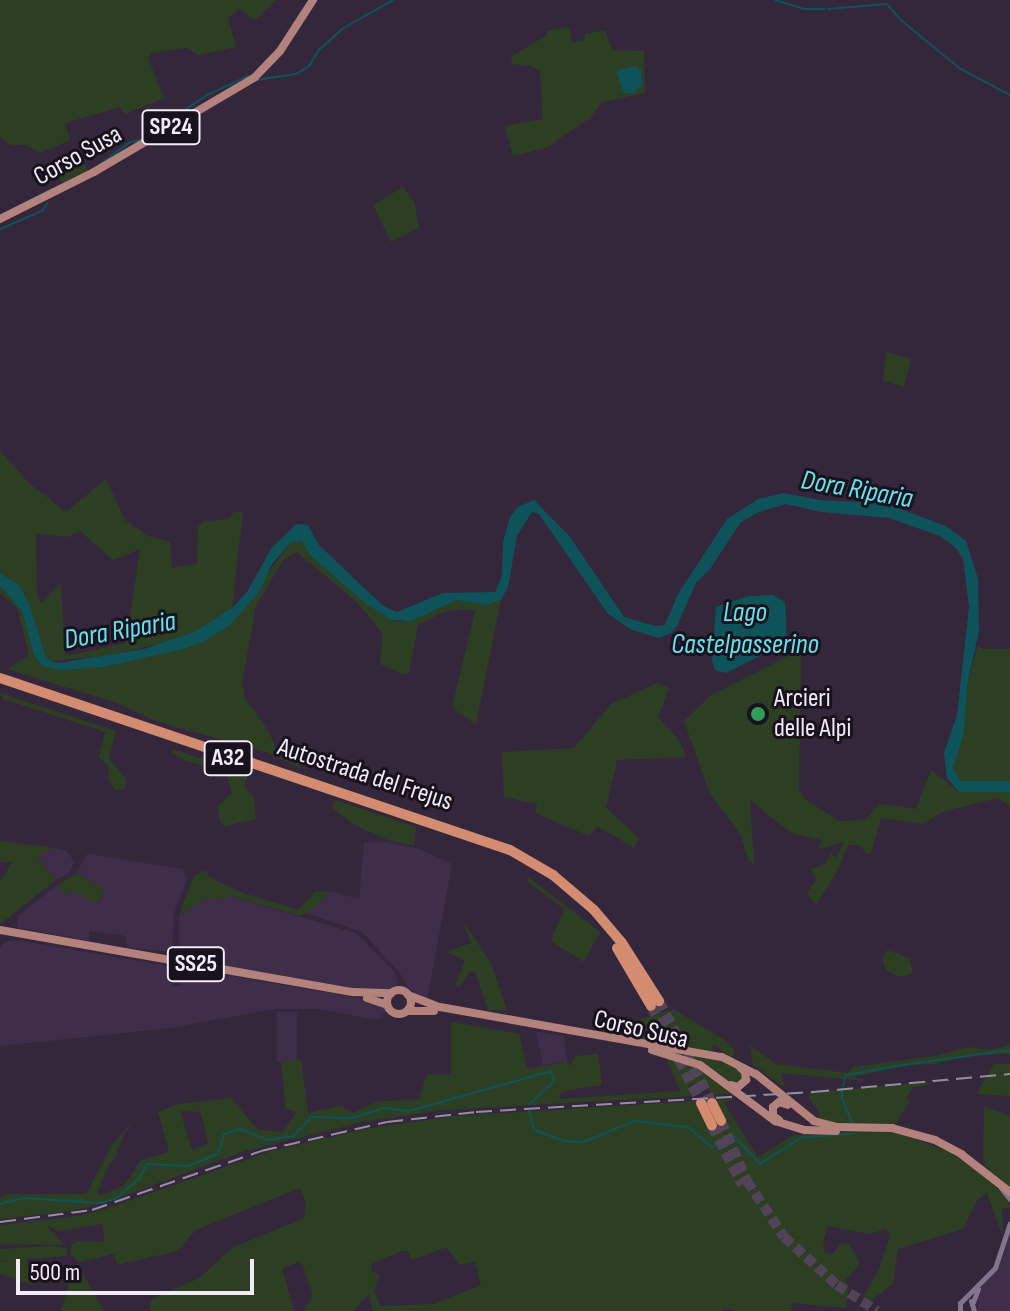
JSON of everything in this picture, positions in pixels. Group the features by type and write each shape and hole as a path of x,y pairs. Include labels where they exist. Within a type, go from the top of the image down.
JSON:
{"highway":[{"name":"Autostrada del Frejus","path":"0,680 465,831 510,850 553,875 594,910 633,960 655,1004"},
{"path":"706,1103 717,1123"}],"main road":[{"name":"Corso Susa","path":"0,219 94,172 255,77 280,51 313,0"},
{"name":"SS25","path":"0,932 353,992 402,991 431,1008"},
{"name":"SS25","path":"0,932 372,999 387,1005 396,1014 431,1008"},
{"path":"387,1005 391,993"},
{"path":"407,1011 411,1001 408,995"},
{"name":"Corso Susa","path":"431,1008 728,1059 756,1074 808,1118 831,1126 897,1129 942,1143 1010,1192"},
{"name":"Corso Susa","path":"431,1008 667,1053 711,1072 760,1112 797,1128 820,1131 872,1127"},
{"path":"711,1072 734,1086 743,1084 745,1072 728,1059"},
{"path":"797,1128 774,1118 774,1105 784,1103 808,1118"}],"street":[{"path":"999,1183 1010,1199"},
{"path":"959,1311 960,1303 997,1264 1010,1226"},
{"path":"974,1309 980,1284"},
{"path":"966,1299 974,1309"}],"shaded area":[{"path":"0,0 276,0 255,20 239,9 228,18 236,47 199,55 187,48 151,53 148,58 164,98 125,114 120,107 65,123 70,140 40,153 27,145 11,145 0,137"},
{"path":"569,27 572,42 585,40 585,34 605,30 612,50 644,51 645,93 602,102 590,118 546,148 513,156 505,126 543,119 540,72 532,66 512,64 511,57 547,35 546,31"},
{"path":"76,154 88,170 62,183 54,164"},
{"path":"403,187 414,202 419,228 391,242 373,205"},
{"path":"886,352 911,359 904,387 883,381"},
{"path":"0,451 30,484 66,512 106,479 125,520 148,536 170,542 172,568 197,564 198,527 203,522 228,519 234,512 243,511 232,608 194,632 168,642 105,656 51,661 45,657 19,585 0,573","holes":["80,531 113,560 140,549 126,643 65,654 61,583 41,603 37,595 36,534 67,537"]},
{"path":"302,541 312,556 365,603 391,620 401,622 457,600 487,605 501,600 476,725 452,707 475,611 461,609 442,613 418,625 409,672 403,674 380,664 383,634 357,602 297,552 284,559 256,606 242,683 245,698 269,732 276,750 301,763 300,768 266,752 158,722 117,703 7,669 29,655 17,608 0,593 0,586 22,611 34,655 41,665 104,667 203,642 229,626 291,542"},
{"path":"978,646 983,649 1010,649 1010,781 961,781 953,768 964,733 968,680"},
{"path":"790,655 801,655 799,789 805,799 839,821 865,820 880,804 916,809 931,770 959,792 1010,792 1010,806 997,798 942,812 923,824 881,818 871,853 867,854 859,845 848,845 838,870 816,905 807,893 816,880 811,869 825,864 831,853 836,858 844,842 818,849 822,840 791,833 750,800 754,863 749,862 740,834 710,794 684,721 711,695"},
{"path":"657,683 669,688 658,717 680,741 686,757 617,760 606,808 639,838 634,848 597,826 589,836 535,813 537,804 504,797 502,752 574,748 611,704"},
{"path":"0,693 116,731 109,759 127,780 125,789 115,790 108,780 109,767 99,757 105,732 3,699"},
{"path":"173,749 248,775 244,786 254,797 256,819 225,826 220,822 218,806 232,793 225,772 184,760 172,753"},
{"path":"335,800 416,827 414,846 385,839 355,825 332,808"},
{"path":"0,841 53,848 37,856 56,880 0,924 0,881 12,863 0,862"},
{"path":"383,842 420,849 452,864 427,1000 409,989 400,973 362,932 303,912 317,905 330,891 359,899 364,843"},
{"path":"53,848 66,851 74,861 70,872 56,880 37,855"},
{"path":"87,854 183,869 187,880 174,913 172,952 127,947 126,937 122,935 89,931 89,941 17,927 18,916 56,886 68,895 71,890 98,904 105,889 76,874"},
{"path":"206,870 209,877 243,893 298,910 315,892 330,891 301,916 227,895 225,900 206,898 179,916 194,876"},
{"path":"76,874 105,889 97,904 71,891 68,895 56,886"},
{"path":"528,877 600,932 584,962 551,941 564,909 528,882"},
{"path":"226,895 356,933 394,971 398,983 387,990 373,992 200,963 199,951 179,947 179,916 206,898 225,900"},
{"path":"463,921 491,963 507,1010 488,1010 475,972 470,972 459,987 456,984 465,960 446,952 471,943"},
{"path":"16,940 168,966 172,987 182,985 179,967 376,1001 385,1007 386,1012 377,1020 320,1009 273,1009 171,1028 0,1046 0,949 5,942"},
{"path":"887,950 909,958 913,973 900,977 886,970 882,958"},
{"path":"673,1009 726,1041 735,1051 732,1058 714,1044 711,1047 713,1052 615,1035 616,1027"},
{"path":"277,1012 297,1012 297,1062 277,1062"},
{"path":"451,1022 519,1034 527,1069 567,1062 571,1066 575,1056 598,1054 602,1085 569,1090 559,1094 560,1099 680,1091 664,1054 698,1067 735,1093 713,1095 705,1083 696,1087 693,1083 688,1086 692,1096 443,1110 363,1122 242,1152 105,1203 69,1211 0,1219 0,1198 6,1194 86,1194 112,1145 134,1120 123,1136 115,1159 109,1164 97,1194 102,1195 124,1185 141,1160 169,1152 158,1112 178,1104 231,1098 258,1130 283,1132 297,1112 286,1109 281,1062 301,1059 308,1113 340,1106 353,1113 376,1102 419,1099 427,1074 451,1075","holes":["180,1111 201,1112 208,1144 192,1150"]},
{"path":"536,1031 564,1036 567,1062 543,1065"},
{"path":"750,1045 776,1064 847,1073 853,1067 935,1056 968,1047 989,1050 1010,1045 1010,1054 970,1055 936,1064 910,1065 853,1077 869,1081 781,1073 784,1087 753,1065"},
{"path":"677,1052 711,1057 738,1067 743,1070 743,1082 733,1084"},
{"path":"994,1064 1010,1064 1010,1096 976,1094"},
{"path":"928,1082 929,1085 913,1087 906,1098 910,1101 895,1125 838,1125 819,1120 819,1112 809,1098 809,1093"},
{"path":"736,1098 724,1103 758,1157 794,1135 872,1130 895,1132 950,1152 991,1182 1010,1201 1010,1208 1002,1208 1003,1238 987,1193 978,1199 963,1229 898,1249 893,1284 863,1306 862,1299 878,1271 891,1234 885,1229 869,1234 828,1226 823,1242 825,1253 832,1255 840,1244 849,1244 859,1261 857,1268 845,1280 849,1286 846,1308 791,1303 792,1311 736,1311 725,1308 720,1311 373,1311 369,1294 353,1311 303,1311 313,1296 303,1265 298,1262 282,1269 294,1311 150,1311 150,1302 154,1298 200,1278 232,1248 304,1218 306,1202 300,1188 196,1230 177,1251 117,1265 114,1254 79,1262 70,1254 71,1246 77,1241 105,1242 102,1224 59,1231 46,1225 64,1245 0,1244 0,1225 103,1210 271,1151 365,1129 454,1116 694,1101 708,1129 726,1120 716,1100","holes":["447,1247 459,1265 475,1262 481,1285 434,1304 380,1306 374,1290 379,1276 371,1270 372,1264 401,1251 408,1251 411,1259 415,1259"]},
{"path":"984,1106 1010,1116 1010,1188 987,1168 983,1158"},
{"path":"1010,1233 1010,1311 977,1311 979,1290 1002,1260"},
{"path":"67,1248 67,1256 26,1259 34,1285 0,1274 0,1262 12,1260 0,1261 0,1249"},
{"path":"73,1269 80,1269 104,1311 61,1311"}],"water":[{"path":"635,66 641,70 642,85 634,93 624,93 616,71"},
{"path":"784,493 820,500 887,504 946,526 966,541 978,579 979,631 968,680 964,733 953,768 961,781 1010,781 1010,792 959,792 947,778 944,753 957,715 969,607 963,559 956,548 940,536 889,518 821,512 786,504 759,512 741,522 710,569 696,583 677,626 671,633 659,638 632,630 608,614 539,514 532,512 517,536 508,587 501,600 487,605 456,600 411,621 391,620 365,603 311,556 302,541 291,542 272,564 259,592 229,626 203,642 183,649 104,667 59,670 41,665 34,655 22,611 0,586 0,573 19,585 30,606 45,656 51,661 59,663 144,649 194,632 232,608 247,592 272,547 297,524 308,525 319,545 383,606 397,612 443,593 495,592 502,576 503,542 510,517 518,507 534,500 570,537 624,617 655,626 665,625 678,594 727,519 758,499"},
{"name":"Lago Castelpasserino","path":"773,595 785,602 787,642 726,673 715,670 712,660 716,607 749,596"}],"waterway":[{"path":"257,80 296,74 309,66 319,50 342,29 393,0"},
{"path":"775,0 805,9 825,9"},
{"path":"828,9 887,4 902,21 959,68 1010,95"},
{"path":"148,135 207,95 248,76"},
{"path":"98,166 128,143 143,139"},
{"path":"0,229 42,211 47,204"},
{"path":"844,1080 846,1075 1010,1050"},
{"path":"0,1204 24,1198 100,1203 115,1199 139,1179 147,1164 188,1166 218,1154 224,1134 240,1129 269,1140 294,1136 311,1117 352,1118 384,1108 409,1111 551,1071 554,1081 529,1104"},
{"path":"843,1086 844,1082"},
{"path":"842,1090 842,1099 852,1123"},
{"path":"529,1111 534,1130 564,1141 584,1142 634,1121 688,1127 712,1147 733,1135 760,1164 802,1137 854,1134"}],"tunnel":[{"path":"659,1001 712,1103"},
{"path":"651,1006 701,1103"},
{"path":"721,1121 747,1181 784,1237 837,1285 877,1311"},
{"path":"712,1126 742,1185"}],"railway":[{"path":"0,1222 92,1210 261,1151 387,1122 476,1112 813,1092 1010,1074"}],"place":[{"name":"Arcieri delle Alpi","path":"758,714"}],"water label":[{"name":"Dora Riparia","path":"857,490"},
{"name":"Dora Riparia","path":"120,631"}]}
